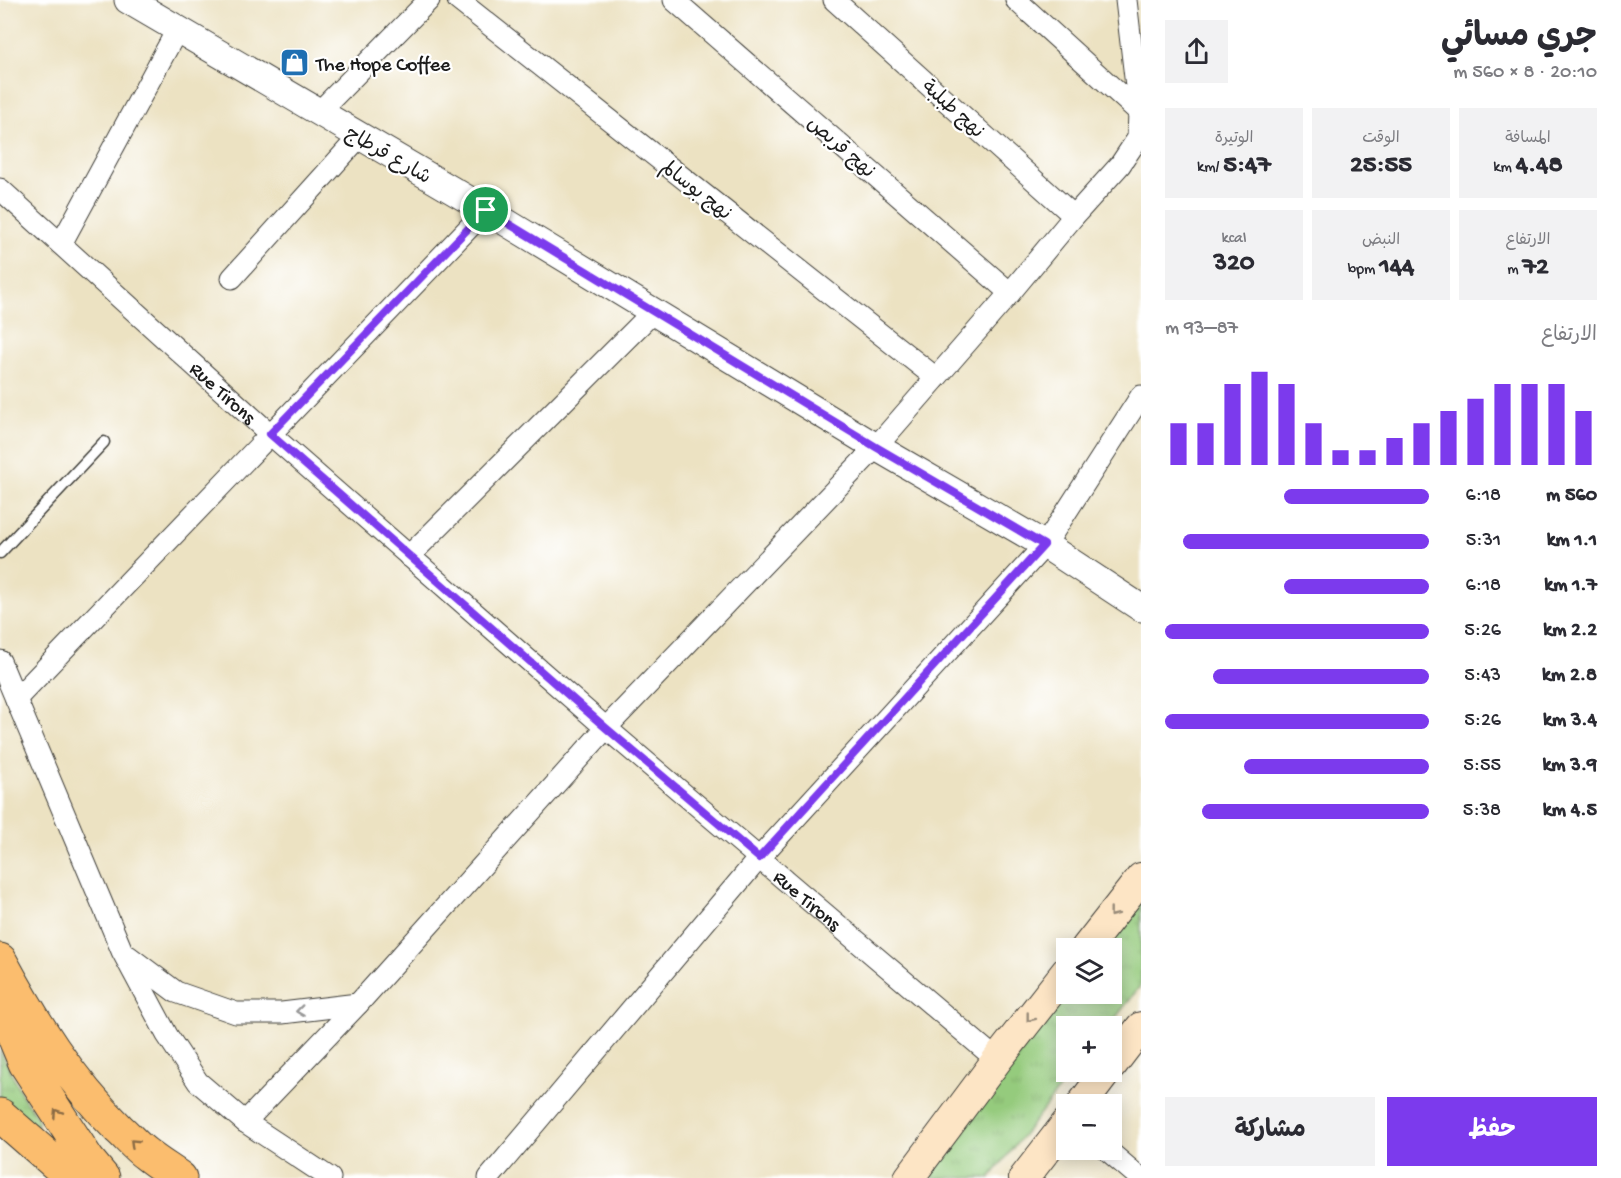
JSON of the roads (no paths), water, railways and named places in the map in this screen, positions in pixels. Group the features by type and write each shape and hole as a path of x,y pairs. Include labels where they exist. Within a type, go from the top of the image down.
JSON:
{"highway":[{"path":"0,960 31,1015 57,1055 84,1090 107,1117 144,1153 180,1178"},
{"path":"0,1003 25,1064 88,1160 103,1178"},
{"path":"0,1115 72,1178"}],"main road":[{"path":"1094,938 1141,878"},
{"path":"909,1178 1056,985"},
{"path":"1122,1052 1141,1027"},
{"path":"1090,1094 1099,1082"},
{"path":"1024,1178 1056,1137"}],"street":[{"name":"شارع قرطاج","path":"128,0 486,210 876,447 1044,545 1141,608"},
{"path":"318,113 429,0"},
{"name":"نهج بوسالم","path":"458,0 936,378"},
{"name":"نهج قربص","path":"674,0 1010,293"},
{"name":"نهج طبلبة","path":"834,0 1074,216"},
{"path":"1016,0 1139,112"},
{"path":"245,1122 358,1004 606,728 876,447 1120,165 1138,138 1139,112 1126,0"},
{"path":"61,243 177,30"},
{"path":"232,278 360,137"},
{"name":"Rue Tirons","path":"0,189 270,434 409,556 606,728 997,1060"},
{"path":"16,699 486,210"},
{"path":"409,556 653,312"},
{"path":"489,1178 759,858 1044,545 1141,396"},
{"path":"0,661 122,951 167,1035 198,1082 245,1122 330,1178"},
{"path":"122,951 176,992 236,1013 282,1013 358,1004"},
{"path":"1119,1160 1140,1178"}],"lane":[{"path":"0,553 104,442"}],"place":[{"name":"The Hope Coffee","path":"295,63"}]}
